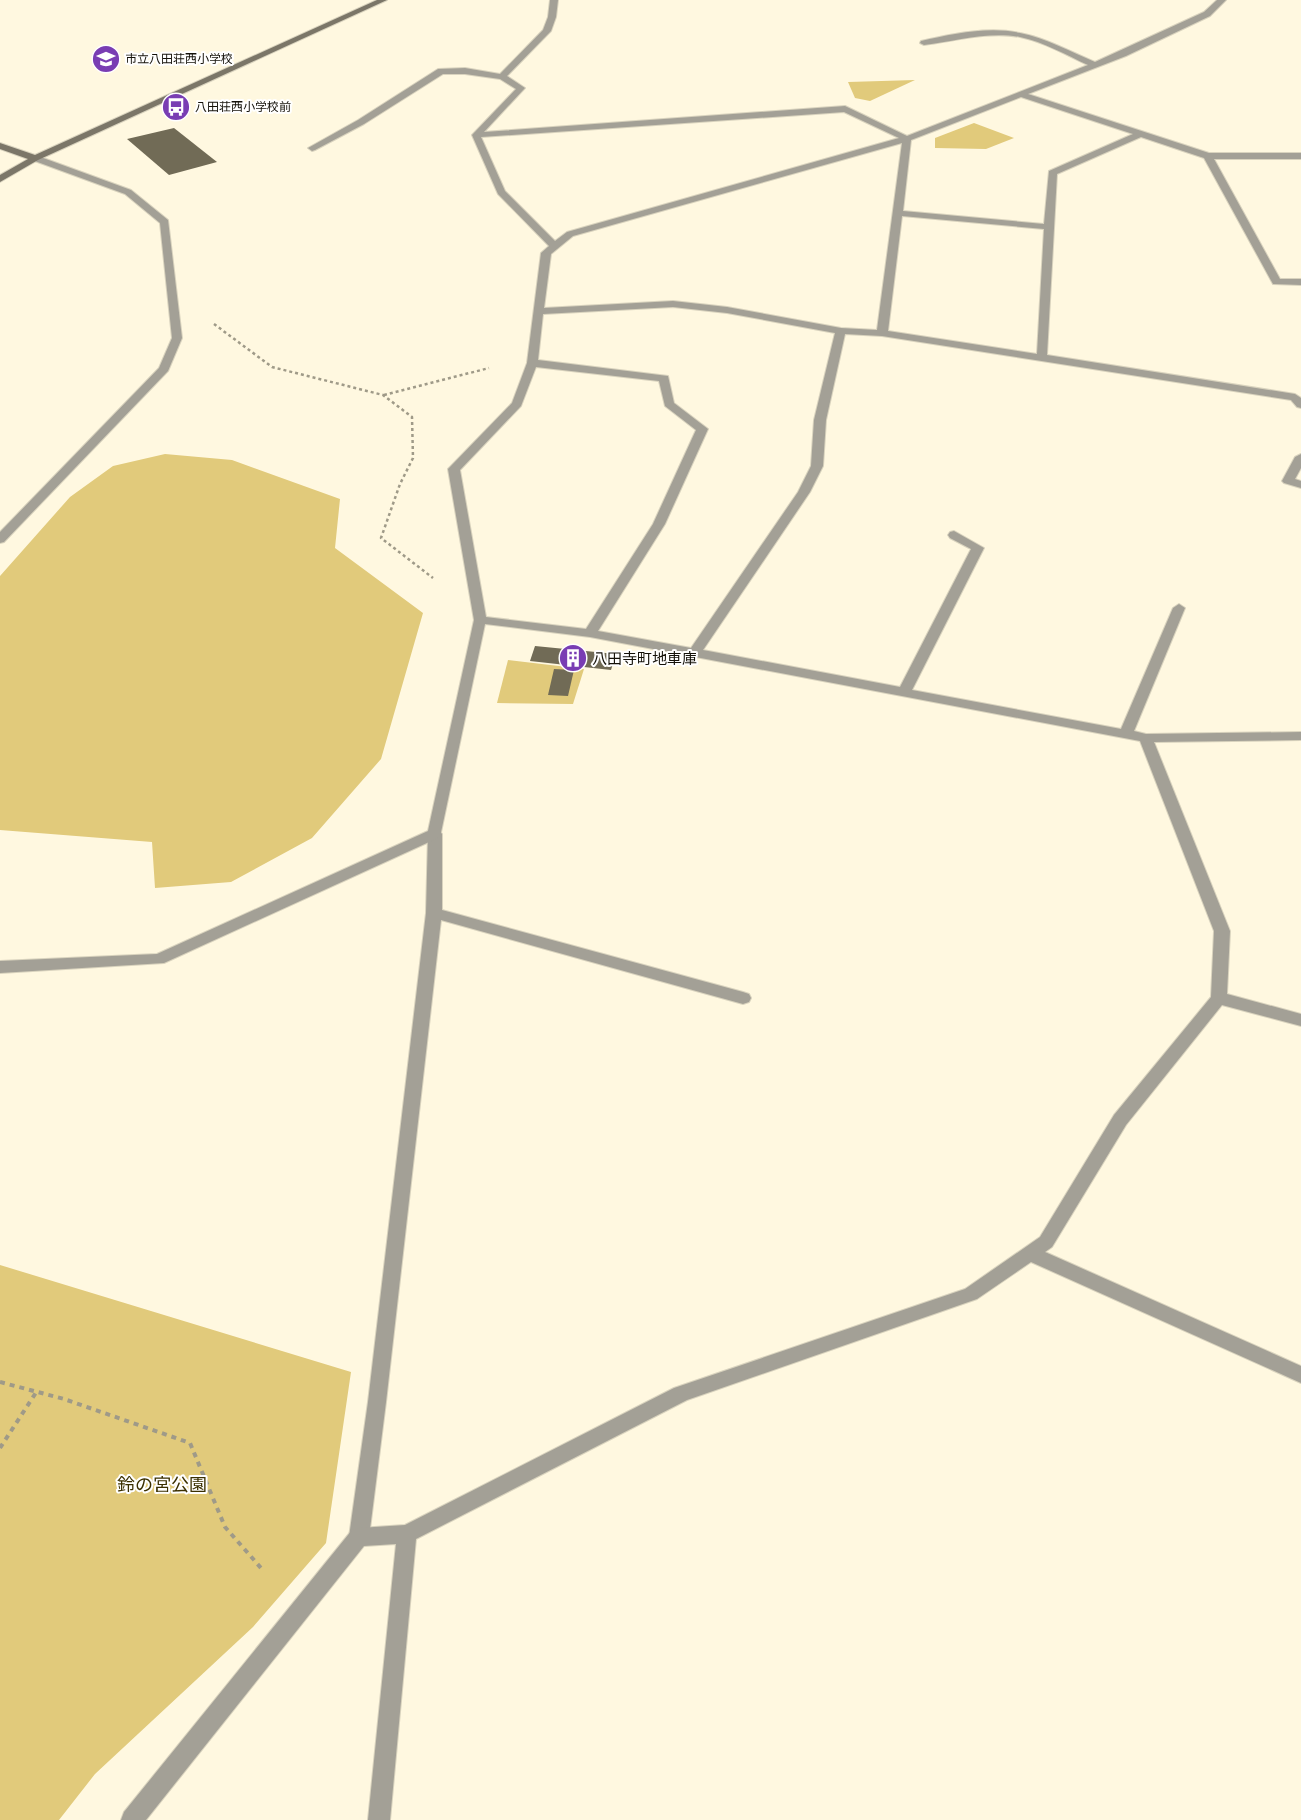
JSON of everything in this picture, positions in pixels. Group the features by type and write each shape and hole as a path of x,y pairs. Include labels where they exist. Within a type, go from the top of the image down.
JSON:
{"street":[{"path":"0,179 35,158 383,0"},
{"path":"502,77 547,30 552,17 554,0"},
{"path":"132,1820 359,1537 377,1402 434,913 435,834 480,620 454,469 517,404 532,362 546,253 570,234 907,139 1095,65 1207,14 1222,0"},
{"path":"924,43 1001,33 1018,35 1035,40 1095,65"},
{"path":"312,148 361,122 440,71 502,77 521,88 476,135"},
{"path":"1022,95 1208,156 1301,156"},
{"path":"476,135 845,109 907,139"},
{"path":"1042,359 1052,173 1141,134"},
{"path":"476,135 501,192 555,246"},
{"path":"882,333 907,139"},
{"path":"0,146 128,192 164,222 177,338 164,369 0,539"},
{"path":"1208,156 1277,282 1301,282"},
{"path":"898,212 1049,227"},
{"path":"539,311 673,304 727,310 841,331 882,333 1042,359 1295,396 1301,405"},
{"path":"695,652 804,492 817,466 820,420 841,331"},
{"path":"532,362 664,378 669,404 702,429 659,524 590,633"},
{"path":"1301,457 1288,481 1301,485"},
{"path":"905,691 978,548 954,535"},
{"path":"1126,734 1179,608"},
{"path":"480,620 590,633 1146,738 1301,736"},
{"path":"359,1537 407,1534 681,1394 971,1294 1046,1242 1120,1120 1219,998 1222,931 1146,738"},
{"path":"0,967 159,959 435,834"},
{"path":"434,913 743,998"},
{"path":"1219,998 1301,1020"},
{"path":"1030,1253 1301,1375"},
{"path":"379,1820 407,1534"}],"path":[{"path":"211,317 214,325 272,367 383,395 412,417 413,458 400,484 381,538 428,576 476,600"},
{"path":"383,395 450,380 480,369 532,362"},
{"path":"0,1382 37,1391 190,1443 225,1527 261,1568"},
{"path":"0,1448 37,1391"}],"green space":[{"path":"915,80 870,101 855,98 848,82"},
{"path":"974,123 1014,138 986,149 935,148 935,138"},
{"path":"165,454 232,460 340,499 335,548 423,613 381,759 312,838 231,882 155,888 152,842 0,830 0,576 70,497 113,466"},
{"path":"508,660 584,669 573,704 497,703"},
{"name":"鈴の宮公園","path":"0,1265 351,1372 326,1543 253,1627 95,1774 59,1820 0,1820"}],"building":[{"path":"174,128 217,162 169,175 127,139"},
{"name":"八田寺町地車庫","path":"535,646 616,654 611,670 530,661"},
{"path":"554,669 574,670 568,696 548,695"}],"place":[{"name":"市立八田荘西小学校","path":"106,59"},
{"name":"八田荘西小学校前","path":"176,107"},
{"name":"八田寺町地車庫","path":"573,658"}]}
